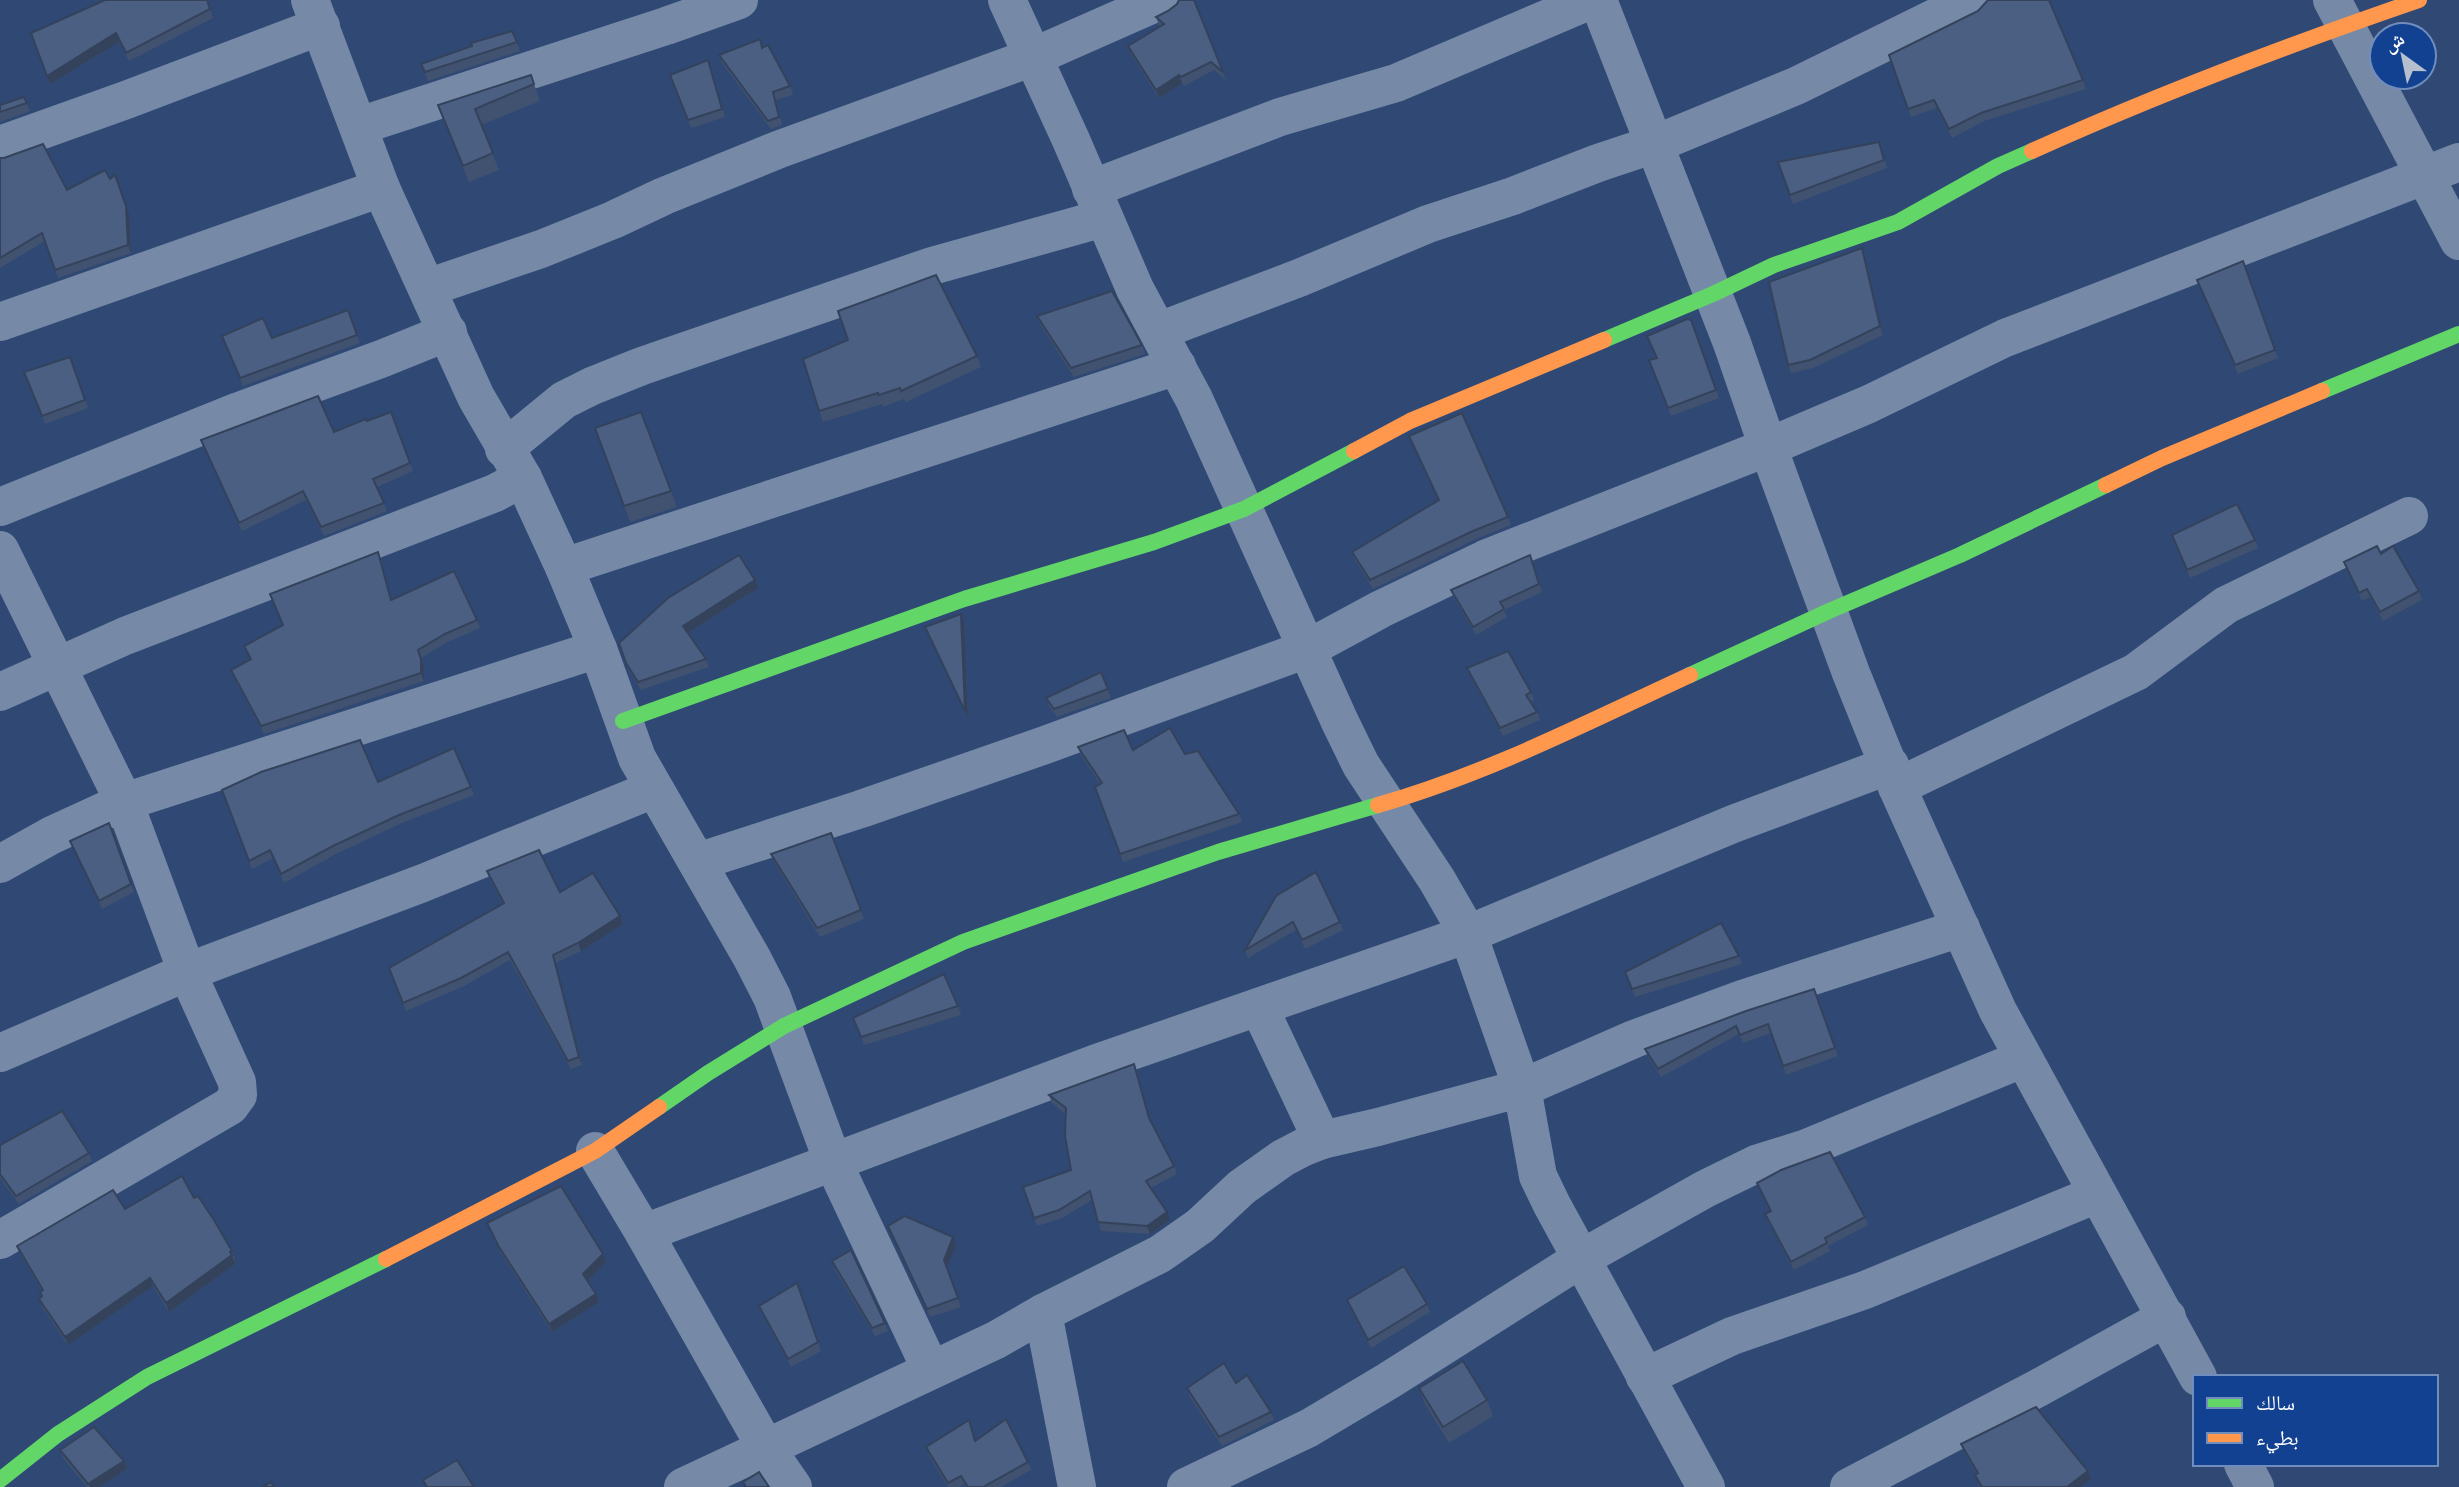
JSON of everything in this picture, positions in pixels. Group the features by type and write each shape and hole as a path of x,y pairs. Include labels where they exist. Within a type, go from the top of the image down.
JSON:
{"street":[{"path":"359,126 739,0"},
{"path":"1007,0 1135,289 1177,366 1361,765 1437,880 1468,934 1522,1087 1538,1175 1706,1487"},
{"path":"427,288 613,220 664,196 780,149 1033,57 1163,0"},
{"path":"0,692 125,636 495,492 564,400 593,386 642,366 932,266 1098,203 1280,117 1396,83 1591,0"},
{"path":"1598,0 1732,342 1851,673 1893,776 2022,1059 2197,1375"},
{"path":"1159,331 1299,278 1428,223 1513,196 1655,144 1796,86 1971,0"},
{"path":"622,721 964,599 1154,542 1244,509 1410,421 1713,294 1784,261 1898,222 1998,166 2339,12 2419,0"},
{"path":"2339,12 2459,242"},
{"path":"0,145 126,100 316,13 381,188 475,397 514,464 564,567 598,649 637,758 752,958 783,1026 833,1162 931,1370"},
{"path":"697,862 1045,745 1307,649 1381,609 1485,559 1768,447 1869,404 2006,338 2459,162"},
{"path":"0,322 381,188"},
{"path":"0,507 239,411 448,332"},
{"path":"0,1480 58,1434 147,1377 443,1231 595,1151 708,1073 783,1026 963,942 1218,852 1387,803 1483,769 1829,611 1960,555 2162,458 2459,334"},
{"path":"564,567 1177,366"},
{"path":"644,1233 1094,1064 1468,934 1733,824 1893,776 2136,671 2227,606 2409,516"},
{"path":"0,550 124,802 187,972 237,1082 239,1095 230,1106 0,1240"},
{"path":"0,864 52,835 124,802 598,649"},
{"path":"0,1054 187,972 423,883 654,789"},
{"path":"683,1487 996,1340 1160,1254 1200,1226 1242,1187 1283,1158 1322,1140 1378,1128 1522,1087 1634,1039 1742,999 1961,928"},
{"path":"1259,1007 1322,1140"},
{"path":"1186,1487 1309,1428 1582,1258 1704,1189 1756,1164 1804,1149 2022,1059"},
{"path":"595,1151 766,1448 793,1487"},
{"path":"1646,1377 1732,1336 1865,1290 2098,1194"},
{"path":"1043,1313 1076,1487"},
{"path":"1849,1487 2167,1317"},
{"path":"2245,1466 2255,1487"}],"building":[{"path":"105,0 207,0 210,9 126,53 116,33 47,76 31,33"},
{"path":"1179,0 1194,0 1223,72 1211,62 1181,77 1179,75 1156,90 1128,46 1164,24 1156,17 1168,11"},
{"path":"1988,0 2049,0 2083,80 1981,113 1949,129 1934,100 1908,109 1889,55 1978,11"},
{"path":"512,31 517,42 425,72 421,64 472,46 471,43"},
{"path":"760,39 762,48 768,45 790,86 773,92 779,117 768,121 719,55"},
{"path":"708,60 722,109 688,120 670,75"},
{"path":"531,75 534,84 475,109 493,153 463,166 438,105"},
{"path":"24,97 27,103 0,112 0,105"},
{"path":"1879,142 1884,160 1790,195 1778,162"},
{"path":"43,144 67,190 105,170 110,179 115,175 126,206 128,245 55,270 42,233 0,258 0,158"},
{"path":"1862,248 1880,326 1810,360 1788,365 1769,282"},
{"path":"2243,261 2275,350 2235,365 2197,280"},
{"path":"936,275 977,356 901,391 900,388 879,395 878,393 819,411 803,359 848,340 838,311"},
{"path":"1112,291 1142,345 1071,368 1037,316"},
{"path":"348,310 357,335 240,378 222,336 263,318 272,338"},
{"path":"1687,319 1691,320 1716,390 1668,408 1649,360 1657,358 1647,336"},
{"path":"70,357 85,400 42,416 24,372"},
{"path":"318,396 334,432 391,412 410,463 373,479 384,503 321,527 303,491 239,523 201,440"},
{"path":"641,412 671,491 624,506 595,428"},
{"path":"1462,413 1508,517 1370,580 1352,552 1439,500 1409,436"},
{"path":"2237,504 2255,540 2187,570 2172,535"},
{"path":"2377,546 2381,554 2393,546 2419,591 2380,612 2367,589 2359,593 2344,562"},
{"path":"378,552 391,600 454,571 477,620 418,650 421,673 261,726 231,670 251,659 244,646 283,625 270,594"},
{"path":"739,555 755,580 683,626 706,659 638,682 626,663 619,643 668,598"},
{"path":"1530,555 1539,584 1500,602 1504,609 1473,627 1451,590"},
{"path":"961,614 965,711 925,627"},
{"path":"1508,651 1531,692 1526,695 1537,712 1500,728 1467,668"},
{"path":"1101,672 1108,689 1054,709 1046,698"},
{"path":"1170,728 1185,754 1198,751 1239,814 1120,854 1095,787 1102,783 1078,747 1124,730 1133,750"},
{"path":"360,740 378,782 454,748 471,787 399,815 281,874 270,850 249,861 222,790 261,772"},
{"path":"109,823 131,884 99,901 70,841"},
{"path":"831,833 861,910 817,928 771,854"},
{"path":"539,850 560,892 593,873 620,916 578,943 553,955 579,1057 568,1061 508,952 461,978 403,1003 389,968 504,903 487,871"},
{"path":"1316,872 1340,922 1302,940 1293,922 1245,950 1276,896"},
{"path":"1721,923 1739,956 1632,989 1625,972"},
{"path":"944,974 958,1006 861,1037 853,1018"},
{"path":"1814,989 1835,1048 1783,1066 1768,1024 1740,1035 1736,1026 1658,1069 1645,1049 1746,1011"},
{"path":"1134,1064 1149,1118 1174,1166 1146,1181 1167,1212 1147,1226 1098,1222 1090,1191 1059,1210 1034,1218 1023,1187 1071,1170 1065,1136 1066,1108 1049,1095"},
{"path":"62,1111 89,1153 16,1196 0,1174 0,1145"},
{"path":"1830,1152 1865,1217 1825,1238 1827,1243 1791,1262 1765,1214 1771,1211 1757,1183 1781,1170"},
{"path":"182,1176 194,1198 198,1196 214,1220 232,1255 166,1303 150,1278 65,1337 39,1299 43,1290 17,1246 113,1190 125,1209"},
{"path":"561,1186 603,1254 583,1274 596,1294 549,1324 499,1247 487,1223"},
{"path":"905,1216 953,1237 944,1260 958,1298 927,1309 888,1226"},
{"path":"851,1250 885,1323 872,1328 832,1261"},
{"path":"1404,1266 1427,1304 1368,1340 1347,1300"},
{"path":"797,1283 818,1342 788,1359 759,1306"},
{"path":"1463,1361 1487,1400 1443,1427 1419,1388"},
{"path":"1224,1363 1236,1383 1247,1375 1271,1412 1219,1437 1187,1388"},
{"path":"2036,1407 2088,1471 2067,1487 1982,1487 1975,1475 1978,1473 1961,1444"},
{"path":"1006,1419 1028,1462 983,1487 968,1487 961,1476 948,1483 926,1447 969,1420 975,1441"},
{"path":"94,1427 124,1461 88,1484 60,1450"},
{"path":"457,1460 474,1487 427,1487 423,1480"},
{"path":"759,1472 769,1487 746,1487 743,1482"}],"traffic: fast":[{"path":"1604,340 1774,265 1898,222 1998,166 2032,151"},
{"path":"2322,391 2459,334"},
{"path":"623,721 964,599 1154,542 1244,509 1354,451"},
{"path":"1690,675 1960,555 2106,485"},
{"path":"659,1107 784,1026 963,942 1218,852 1378,805"},
{"path":"0,1480 58,1434 147,1377 386,1259"}],"traffic: slow":[{"path":"2032,151 2224,71 2419,0"},
{"path":"1354,451 1410,421 1604,340"},
{"path":"2106,485 2162,458 2322,391"},
{"path":"1378,805 1498,763 1690,675"},
{"path":"386,1259 595,1151 659,1107"}]}
